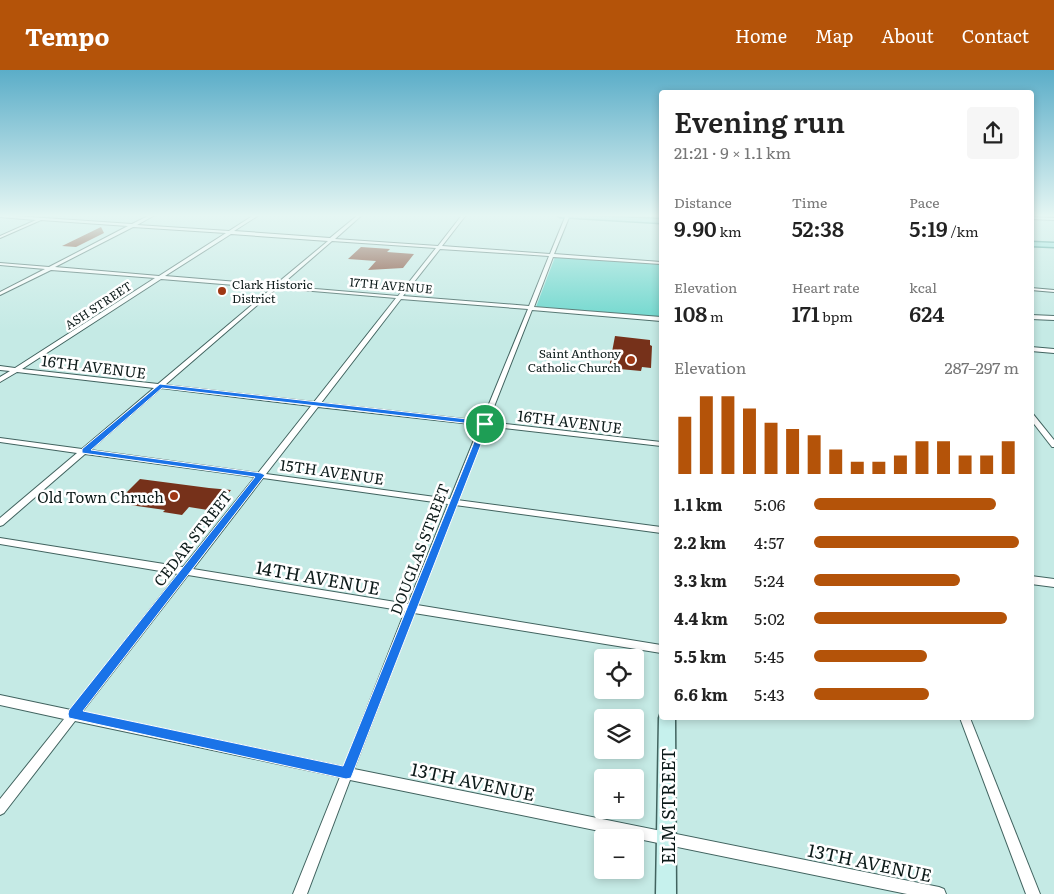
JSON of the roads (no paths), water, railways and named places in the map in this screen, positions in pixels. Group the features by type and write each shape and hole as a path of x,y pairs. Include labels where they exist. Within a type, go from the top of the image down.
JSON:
{"street":[{"path":"0,294 78,253"},
{"name":"ASH STREET","path":"0,380 197,253"},
{"path":"0,524 315,253"},
{"name":"CEDAR STREET","path":"0,809 435,253"},
{"path":"530,253 659,263"},
{"name":"DOUGLAS STREET","path":"300,894 346,773 413,609 453,501 552,255"},
{"name":"17TH AVENUE","path":"0,264 659,319"},
{"path":"1034,289 1054,291"},
{"path":"1034,316 1054,318"},
{"path":"1034,349 1054,351"},
{"name":"16TH AVENUE","path":"0,368 659,444"},
{"path":"1034,419 1054,445"},
{"name":"15TH AVENUE","path":"0,440 659,530"},
{"name":"14TH AVENUE","path":"0,541 659,649"},
{"path":"1034,580 1054,583"},
{"name":"13TH AVENUE","path":"0,700 939,894"},
{"name":"ELM STREET","path":"666,894 667,720"},
{"path":"966,720 1032,894"}],"place":[{"name":"Clark Historic District","path":"222,291"},
{"name":"Saint Anthony Catholic Church","path":"631,360"},
{"name":"Old Town Chruch","path":"174,496"}]}
